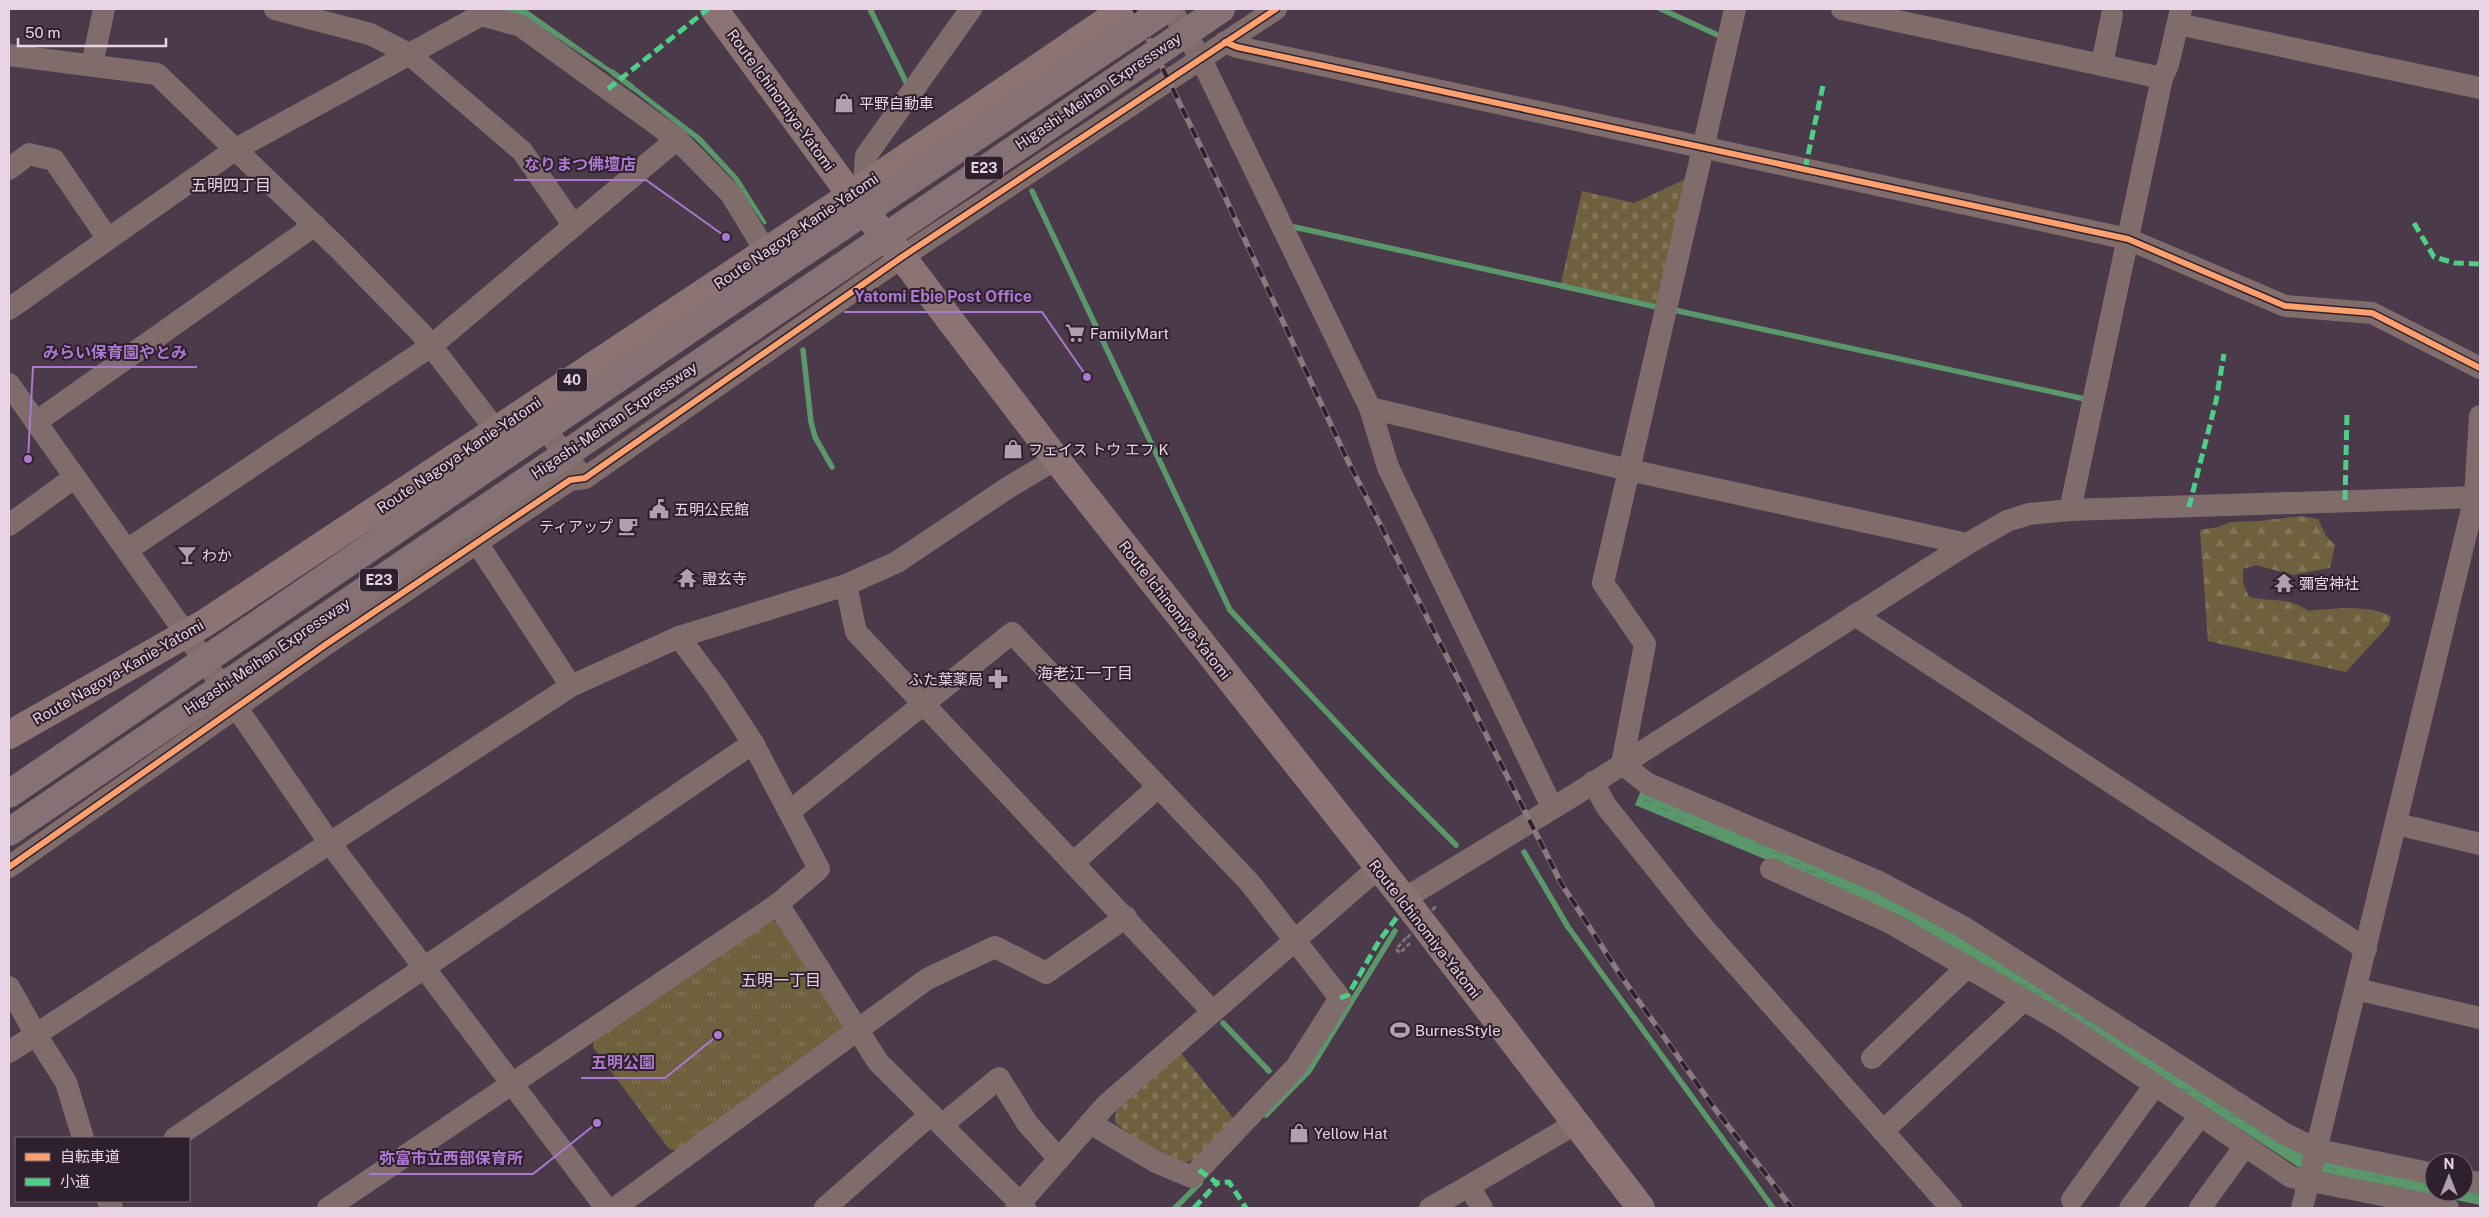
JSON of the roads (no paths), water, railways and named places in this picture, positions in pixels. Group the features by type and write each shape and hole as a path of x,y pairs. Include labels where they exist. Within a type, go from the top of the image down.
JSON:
{"highway":[{"name":"Higashi-Meihan Expressway","path":"9,794 723,307 1166,9"},
{"name":"Higashi-Meihan Expressway","path":"9,832 1220,9"}],"main road":[{"name":"Route Ichinomiya-Yatomi","path":"714,9 858,190 902,257 1056,459 1404,899 1641,1208"},
{"name":"Route Nagoya-Kanie-Yatomi","path":"9,735 61,703 186,634 766,252 1124,9"}],"street":[{"path":"92,66 104,9"},
{"path":"275,9 370,34 409,54 522,150 574,226"},
{"path":"858,190 866,156 971,9"},
{"path":"1171,9 1201,59 1370,408 1388,467 1552,807"},
{"path":"9,867 325,645 570,480 585,478 902,257 1276,9"},
{"path":"1622,764 1645,644 1602,583 1735,9"},
{"path":"1842,9 2162,78"},
{"path":"9,309 236,149 481,15 521,26 677,139 731,194 766,252"},
{"path":"2102,64 2112,15"},
{"path":"2070,510 2162,78 2168,65 2179,16 2480,88"},
{"path":"1225,42 1237,48 2128,239 2285,306 2372,313 2480,368"},
{"path":"9,55 157,74 315,225 431,346 496,430"},
{"path":"127,550 431,346 677,139"},
{"path":"9,169 29,154 54,160 108,239"},
{"path":"36,422 315,225"},
{"path":"9,384 330,842 606,1208"},
{"path":"1370,408 1629,470 1967,544"},
{"path":"529,409 585,478"},
{"path":"2302,1208 2478,497 2480,416"},
{"path":"9,1052 571,686 679,637 846,585 897,562 1009,487 1056,459"},
{"path":"9,525 75,477"},
{"path":"1404,899 1622,764 1967,544 2007,521 2029,514 2070,510 2478,497"},
{"path":"476,543 571,686"},
{"path":"846,585 856,632 1126,917 1212,1012"},
{"path":"1855,615 2366,949"},
{"path":"789,812 1012,633 1250,883 1340,998 1296,1067 1192,1177 1156,1162 1090,1123"},
{"path":"328,1208 778,904 819,869 753,744 717,688 679,637"},
{"path":"176,1137 753,744"},
{"path":"1622,764 1648,784 2062,1022 2290,1177 2314,1165 2424,1173"},
{"path":"1593,782 1606,806 1703,927 1951,1208"},
{"path":"1073,863 1158,787"},
{"path":"2397,824 2480,844"},
{"path":"1789,864 1879,882 1965,928 2285,1134 2314,1165 2448,1208"},
{"path":"778,904 878,1062 937,1119 1021,1206 1106,1105 1378,868"},
{"path":"615,1208 927,979 995,947 1046,973 1126,917"},
{"path":"1872,1058 1967,967"},
{"path":"9,987 36,1035 66,1082 84,1137"},
{"path":"2356,989 2480,1018"},
{"path":"1883,1131 2024,1000"},
{"path":"825,1208 937,1119 999,1078 1027,1123 1059,1159"},
{"path":"2072,1200 2155,1085"},
{"path":"2130,1208 2200,1116"},
{"path":"1430,1208 1575,1124"},
{"path":"2200,1208 2245,1146"},
{"path":"1469,1186 1482,1208"}],"water":[{"path":"500,9 527,10 618,74 614,76 524,16"},
{"path":"629,82 701,137 738,177 767,223 764,225 734,180 696,140 626,85"},
{"path":"1641,790 1895,897 2302,1153 2424,1179 2424,1193 2298,1167 2065,1014 1901,916 1635,805"},
{"path":"2474,1190 2480,1191 2480,1205 2466,1202 2474,1202"}],"waterway":[{"path":"870,9 906,82"},
{"path":"1661,9 1722,37"},
{"path":"612,72 632,87"},
{"path":"1032,191 1230,610 1388,777 1456,845"},
{"path":"1294,227 1657,307"},
{"path":"1674,310 2085,399"},
{"path":"803,350 811,422 815,437 832,467"},
{"path":"1524,852 1568,927 1773,1208"},
{"path":"1266,1115 1309,1071 1395,931"},
{"path":"1223,1023 1269,1071"},
{"path":"1175,1208 1200,1183"}],"railway":[{"path":"1134,9 1226,199 1345,455 1561,883 1621,976 1715,1109 1792,1208"}],"place":[{"name":"平野自動車","path":"844,103"},
{"name":"なりまつ佛壇店","path":"726,237"},
{"name":"FamilyMart","path":"1075,333"},
{"name":"Yatomi Ebie Post Office","path":"1087,377"},
{"name":"フェイス トウ エフ K","path":"1013,449"},
{"name":"みらい保育園やとみ","path":"28,459"},
{"name":"五明公民館","path":"659,509"},
{"name":"ティアップ","path":"628,526"},
{"name":"わか","path":"187,555"},
{"name":"證玄寺","path":"687,578"},
{"name":"彌宮神社","path":"2284,583"},
{"name":"ふた葉薬局","path":"998,679"},
{"name":"BurnesStyle","path":"1400,1030"},
{"name":"五明公園","path":"718,1035"},
{"name":"弥富市立西部保育所","path":"597,1123"},
{"name":"Yellow Hat","path":"1299,1133"}],"district":[{"name":"五明四丁目","path":"231,185"},
{"name":"海老江一丁目","path":"1085,673"},
{"name":"五明一丁目","path":"781,980"}]}
